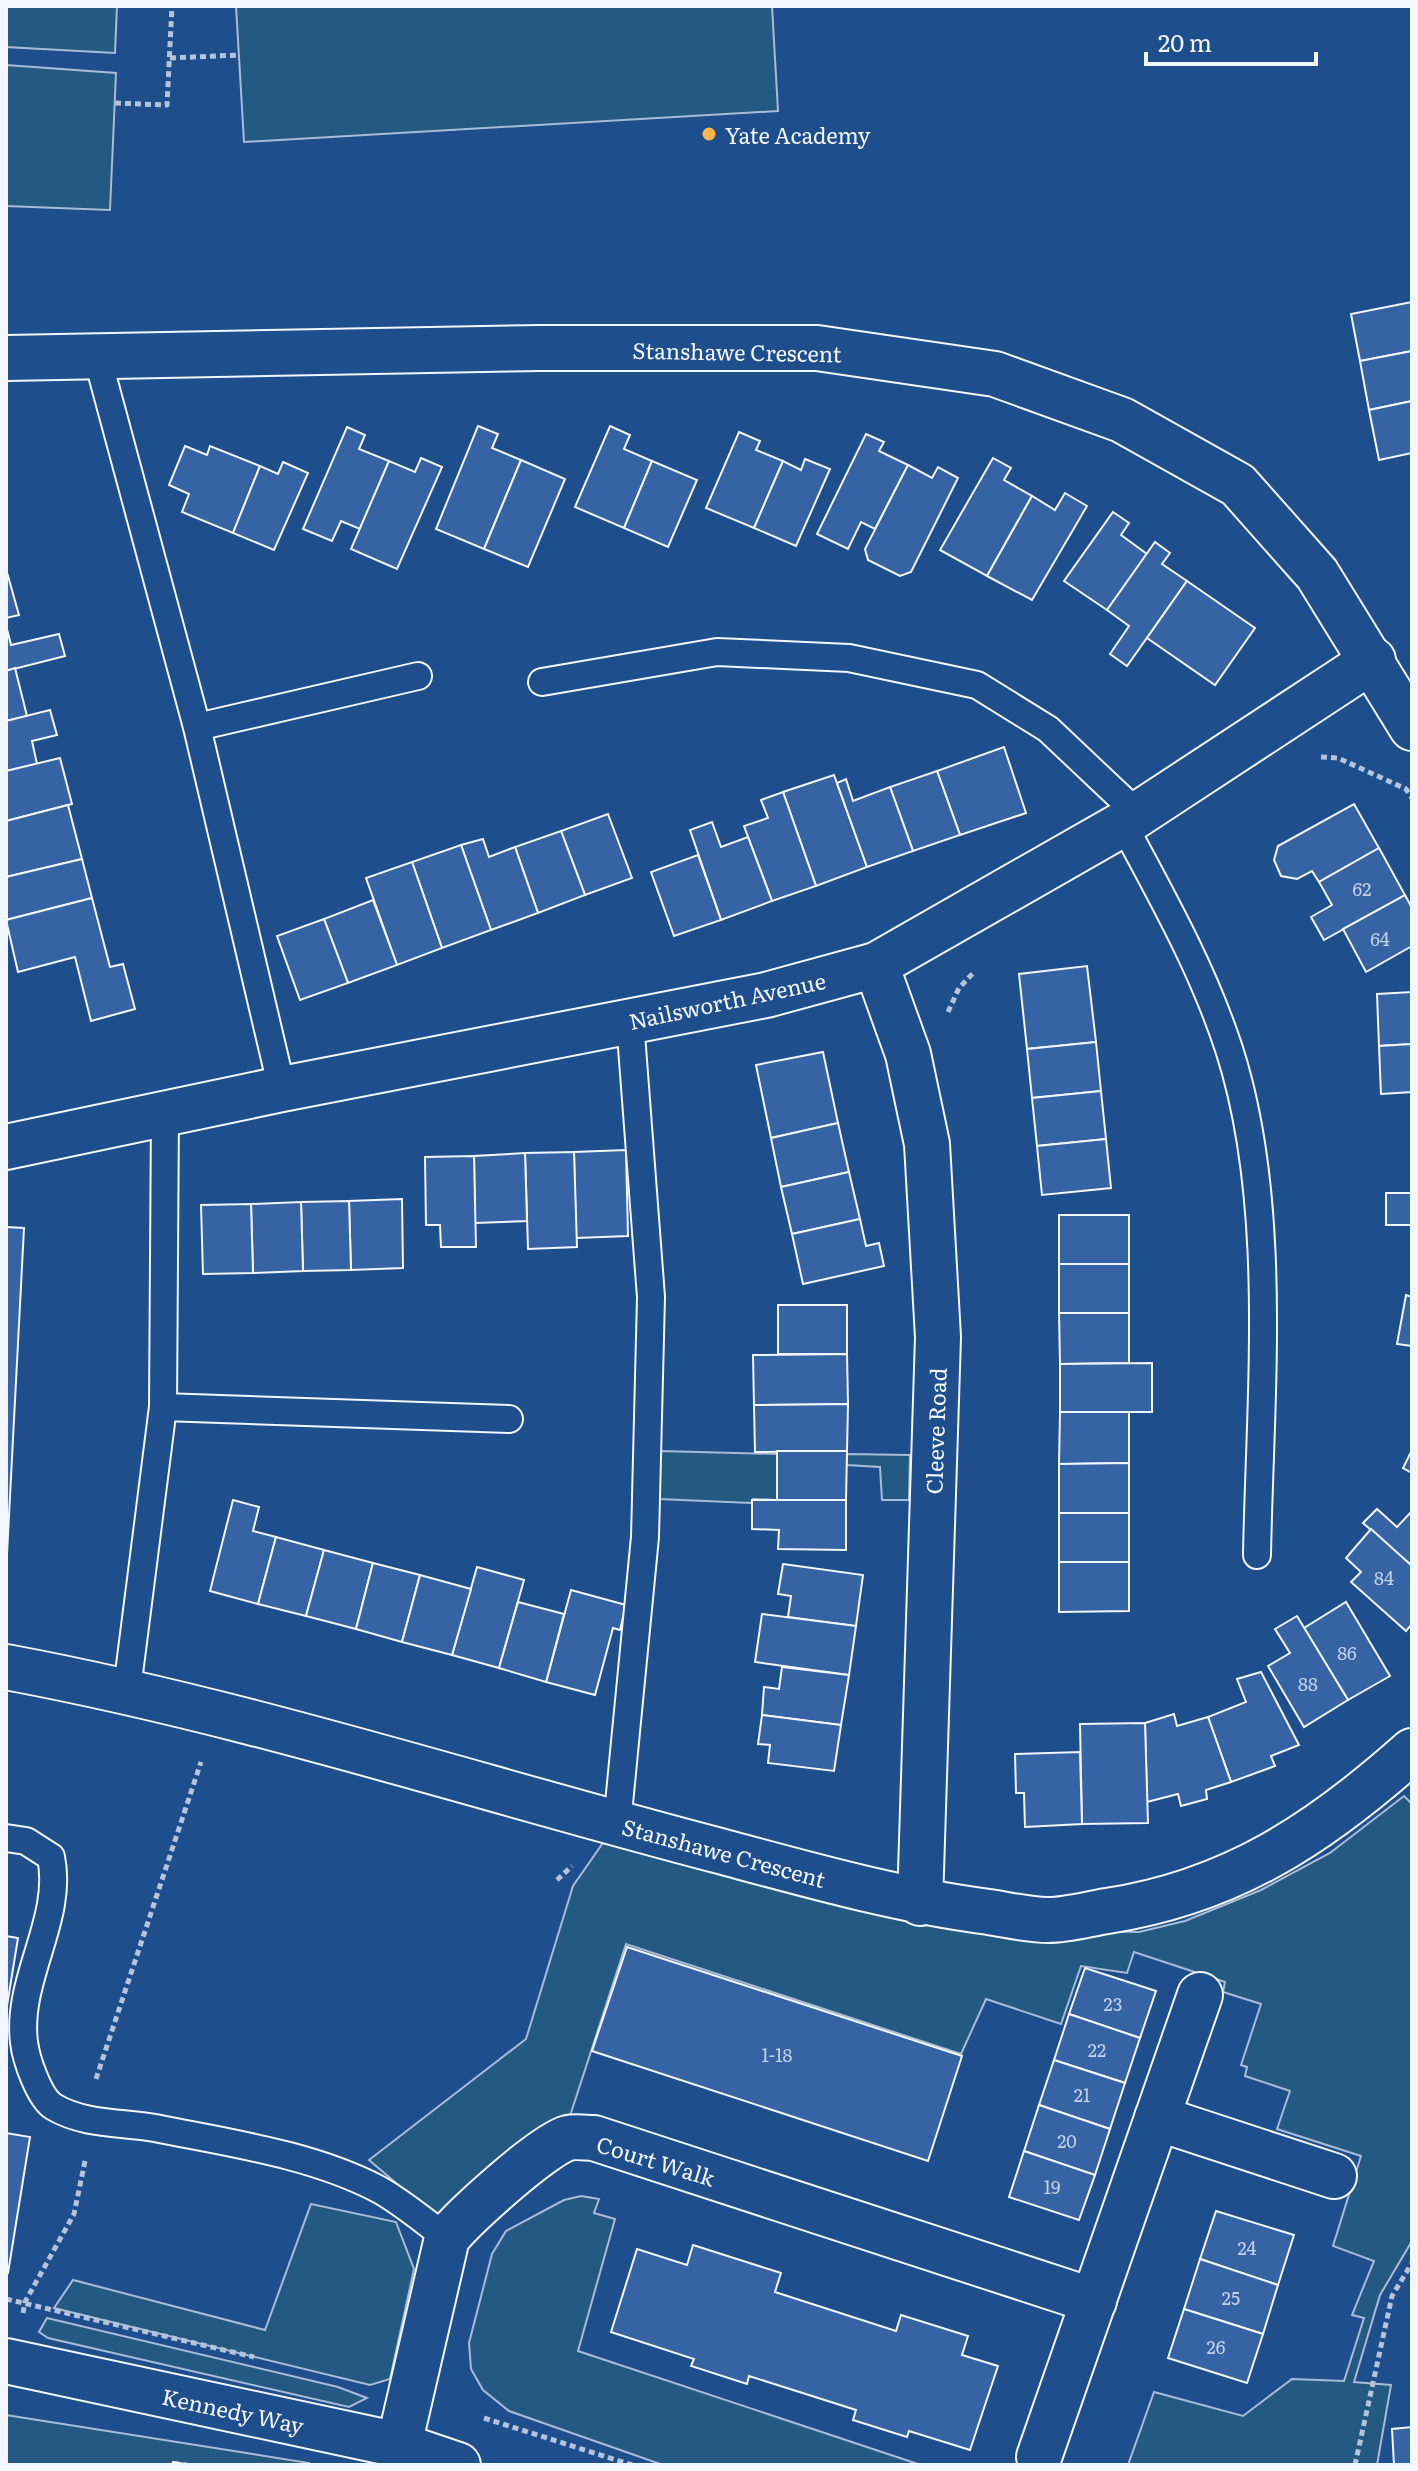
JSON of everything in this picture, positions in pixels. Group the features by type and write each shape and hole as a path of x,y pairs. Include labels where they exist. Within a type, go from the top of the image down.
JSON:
{"street":[{"name":"Stanshawe Crescent","path":"6,358 540,348 817,348 995,374 1122,420 1238,485 1317,574 1373,660 1412,728"},
{"name":"Nailsworth Avenue","path":"6,1147 282,1089 766,995 876,965 1130,819 1373,660"},
{"name":"Cleeve Road","path":"876,965 908,1054 927,1144 938,1337 920,1903"},
{"name":"Stanshawe Crescent","path":"6,1667 127,1689 218,1712 617,1824 920,1903 1049,1920 1134,1907 1214,1883 1295,1844 1365,1793 1412,1751"},
{"path":"1039,2457 1200,1995"},
{"path":"1157,2118 1334,2176"},
{"name":"Court Walk","path":"447,2238 460,2223 544,2153 568,2138 594,2138 1094,2301"},
{"path":"399,2445 447,2238"},
{"name":"Kennedy Way","path":"11,2362 399,2445 458,2465"}],"lane":[{"path":"97,356 197,727 282,1089"},
{"path":"542,682 717,652 849,658 977,685 1048,729 1130,819 1189,947 1229,1049 1249,1134 1262,1270 1257,1555"},
{"path":"197,727 418,676"},
{"path":"617,1824 645,1537 651,1297 630,1021"},
{"path":"127,1689 163,1407 165,1113"},
{"path":"163,1407 509,1419"},
{"path":"6,1838 26,1841 51,1857 56,1880 26,2006 24,2042 36,2079 51,2106 83,2119 151,2128 334,2169 380,2190 447,2238"}],"path":[{"path":"115,103 167,105 172,6"},
{"path":"170,58 239,55"},
{"path":"11,2362 25,2302 74,2214 90,2138 83,2119 218,1712"},
{"path":"1355,2465 1392,2296 1412,2263"}],"shaded area":[{"path":"6,6 117,6 115,53 6,47"},
{"path":"236,6 772,6 778,111 244,142"},
{"path":"6,65 116,73 110,210 6,206"},
{"path":"660,1451 777,1454 777,1500 753,1499 751,1503 659,1499"},
{"path":"847,1454 910,1455 909,1500 882,1500 880,1467 847,1465"},
{"path":"1404,1796 1412,1804 1412,2241 1380,2295 1354,2382 1391,2385 1377,2465 1128,2465 1154,2392 1243,2416 1292,2379 1344,2381 1364,2318 1352,2315 1374,2261 1333,2246 1361,2156 1277,2129 1290,2091 1245,2076 1247,2067 1241,2065 1261,2004 1223,1992 1225,1982 1134,1952 1127,1973 1081,1966 1061,2024 986,1999 961,2054 626,1944 569,2119 436,2217 369,2160 526,2039 573,1886 614,1827 1082,1931 1139,1932 1185,1921 1261,1890 1330,1853"},
{"path":"581,2196 599,2199 594,2213 615,2219 578,2351 921,2465 663,2465 509,2411 483,2390 471,2369 469,2343 492,2254 506,2231 564,2200"},
{"path":"311,2204 396,2222 414,2269 390,2379 370,2385 54,2308 73,2280 265,2330"},
{"path":"47,2318 338,2387 367,2398 349,2407 48,2338 39,2332"},
{"path":"6,2415 309,2465 195,2465 174,2462 172,2465 10,2465 6,2464"}],"building":[{"path":"1412,302 1412,351 1360,361 1351,314"},
{"path":"1412,351 1412,401 1369,410 1360,361"},
{"path":"1412,401 1412,453 1379,460 1369,410"},
{"path":"478,426 498,434 492,448 521,460 484,549 436,529"},
{"path":"610,426 630,435 624,449 652,461 624,528 575,507"},
{"path":"347,427 365,435 359,449 389,461 360,529 341,521 332,541 303,529"},
{"path":"739,432 760,441 756,450 783,461 754,528 706,508"},
{"path":"866,434 884,442 879,451 908,465 875,529 861,522 848,549 817,534"},
{"path":"185,446 207,455 210,446 260,466 233,533 182,512 189,494 169,485"},
{"path":"421,458 442,467 397,569 351,549 389,461 415,472"},
{"path":"993,458 1011,468 1004,480 1032,496 987,576 940,550"},
{"path":"805,459 830,469 796,546 754,528 783,461 801,470"},
{"path":"521,460 565,479 528,567 484,549"},
{"path":"652,461 697,480 668,547 624,528"},
{"path":"283,462 308,473 274,550 233,533 260,466 278,474"},
{"path":"908,465 932,478 938,467 958,478 911,572 900,576 868,560 865,549"},
{"path":"1065,493 1087,506 1032,600 987,576 1032,496 1055,510"},
{"path":"1113,512 1129,523 1121,535 1147,554 1107,610 1064,581"},
{"path":"1155,542 1170,553 1162,564 1187,581 1127,666 1110,654 1129,626 1107,610"},
{"path":"6,569 19,615 6,618"},
{"path":"1187,581 1255,628 1215,685 1147,638"},
{"path":"6,625 11,645 59,634 65,656 6,671"},
{"path":"15,668 27,716 6,721 6,671"},
{"path":"50,710 57,735 32,741 37,764 6,771 6,721"},
{"path":"1004,747 1026,813 960,835 937,771"},
{"path":"60,758 72,804 6,821 6,771"},
{"path":"937,771 960,835 913,851 890,787"},
{"path":"834,775 867,867 816,886 783,792"},
{"path":"846,779 853,801 890,787 913,851 867,867 837,783"},
{"path":"783,792 816,886 772,901 744,826 768,818 761,800"},
{"path":"1354,804 1379,848 1319,882 1312,871 1297,879 1281,876 1274,860 1278,846"},
{"path":"68,805 82,859 6,877 6,821"},
{"path":"608,814 632,878 585,895 561,831"},
{"path":"712,822 721,847 748,837 772,901 721,920 690,830"},
{"path":"561,831 585,895 538,913 515,847"},
{"path":"483,839 489,857 515,847 538,913 491,930 461,845"},
{"path":"461,845 491,930 442,948 412,862"},
{"path":"1379,848 1405,895 1324,940 1311,917 1332,905 1319,882"},
{"path":"698,855 721,920 674,936 651,872"},
{"path":"82,859 92,898 6,920 6,877"},
{"path":"412,862 442,948 397,965 366,878"},
{"path":"1405,895 1412,908 1412,946 1366,972 1343,929"},
{"path":"92,898 110,967 123,964 135,1009 91,1021 75,957 18,972 6,920"},
{"path":"373,900 397,965 348,983 324,919"},
{"path":"324,919 348,983 300,1000 277,936"},
{"path":"1087,966 1096,1042 1027,1049 1019,974"},
{"path":"1412,992 1412,1044 1379,1046 1377,994"},
{"path":"1096,1042 1101,1091 1032,1098 1027,1049"},
{"path":"1412,1044 1412,1092 1381,1094 1379,1046"},
{"path":"823,1052 838,1123 771,1138 756,1065"},
{"path":"1101,1091 1106,1139 1037,1146 1032,1098"},
{"path":"838,1123 849,1172 781,1187 771,1138"},
{"path":"1106,1139 1111,1188 1042,1195 1037,1146"},
{"path":"626,1150 628,1236 576,1238 574,1152"},
{"path":"574,1152 577,1247 528,1249 525,1153"},
{"path":"525,1153 527,1221 475,1223 474,1156"},
{"path":"474,1156 476,1247 441,1247 440,1225 426,1225 425,1157"},
{"path":"849,1172 860,1219 792,1234 781,1187"},
{"path":"1386,1193 1412,1193 1412,1225 1386,1225"},
{"path":"402,1199 403,1268 351,1270 349,1201"},
{"path":"349,1201 351,1270 303,1271 301,1202"},
{"path":"301,1202 303,1271 253,1273 251,1204"},
{"path":"251,1204 253,1273 203,1274 201,1205"},
{"path":"1059,1215 1129,1215 1129,1264 1059,1264"},
{"path":"860,1219 866,1246 879,1243 884,1266 803,1284 792,1234"},
{"path":"6,1227 24,1228 6,1573"},
{"path":"1059,1264 1129,1264 1129,1313 1059,1313"},
{"path":"1406,1295 1412,1297 1412,1346 1397,1344"},
{"path":"778,1305 847,1305 847,1354 778,1354"},
{"path":"1059,1313 1129,1313 1129,1363 1060,1364"},
{"path":"847,1354 848,1404 754,1405 753,1355"},
{"path":"1152,1363 1152,1412 1060,1412 1060,1364"},
{"path":"848,1404 847,1451 755,1452 754,1405"},
{"path":"1060,1412 1129,1412 1129,1463 1059,1464"},
{"path":"1412,1450 1412,1473 1403,1468"},
{"path":"777,1451 847,1451 846,1500 777,1500"},
{"path":"1129,1463 1129,1513 1059,1513 1059,1464"},
{"path":"233,1500 259,1507 253,1531 276,1537 258,1604 210,1591"},
{"path":"752,1500 846,1500 846,1550 778,1549 779,1530 752,1529"},
{"path":"1377,1509 1397,1527 1412,1511 1412,1566 1363,1523"},
{"path":"1059,1513 1129,1513 1129,1562 1059,1562"},
{"path":"1371,1529 1412,1566 1412,1624 1406,1631 1351,1582 1361,1572 1346,1558"},
{"path":"276,1537 324,1550 306,1616 258,1604"},
{"path":"324,1550 373,1563 356,1629 306,1616"},
{"path":"1059,1562 1129,1562 1129,1611 1059,1612"},
{"path":"373,1563 420,1575 402,1642 356,1629"},
{"path":"783,1564 863,1575 856,1626 788,1617 791,1596 778,1594"},
{"path":"477,1567 524,1580 499,1668 452,1655"},
{"path":"420,1575 471,1589 452,1655 402,1642"},
{"path":"571,1590 626,1605 620,1630 613,1628 595,1695 546,1682"},
{"path":"518,1602 564,1614 546,1682 499,1668"},
{"path":"1346,1602 1390,1676 1348,1700 1304,1628"},
{"path":"762,1614 856,1626 849,1675 755,1662"},
{"path":"1297,1616 1348,1700 1304,1727 1268,1666 1290,1653 1275,1629"},
{"path":"782,1667 849,1675 841,1725 762,1715 764,1687 779,1689"},
{"path":"1261,1672 1299,1745 1271,1756 1275,1766 1231,1782 1208,1717 1246,1702 1237,1679"},
{"path":"1174,1714 1177,1726 1208,1717 1231,1782 1206,1790 1207,1799 1181,1806 1178,1794 1147,1802 1145,1723"},
{"path":"762,1715 841,1725 834,1771 768,1763 770,1745 758,1744"},
{"path":"1145,1723 1148,1823 1082,1824 1080,1724"},
{"path":"1080,1752 1082,1824 1025,1827 1024,1793 1016,1793 1015,1754"},
{"path":"6,1936 18,1938 6,2012"},
{"path":"627,1947 962,2056 928,2161 592,2051"},
{"path":"1085,1968 1156,1991 1140,2038 1069,2014"},
{"path":"1069,2014 1140,2038 1125,2083 1054,2060"},
{"path":"1054,2060 1125,2083 1110,2129 1039,2105"},
{"path":"1039,2105 1110,2129 1095,2175 1024,2151"},
{"path":"6,2133 30,2137 8,2273 6,2273"},
{"path":"1024,2151 1095,2175 1079,2220 1009,2197"},
{"path":"1216,2211 1294,2235 1278,2285 1200,2259"},
{"path":"693,2245 781,2273 775,2292 896,2331 901,2315 968,2336 962,2355 998,2366 970,2450 909,2431 907,2437 853,2420 856,2410 749,2376 747,2384 691,2366 694,2359 611,2332 637,2249 687,2265"},
{"path":"1200,2259 1278,2285 1263,2334 1184,2309"},
{"path":"1184,2309 1263,2334 1247,2383 1168,2358"},
{"path":"1412,2427 1412,2465 1394,2465 1392,2429"}],"fence":[{"path":"172,2465 173,2462 195,2465"}],"place":[{"name":"Yate Academy","path":"709,134"}]}
